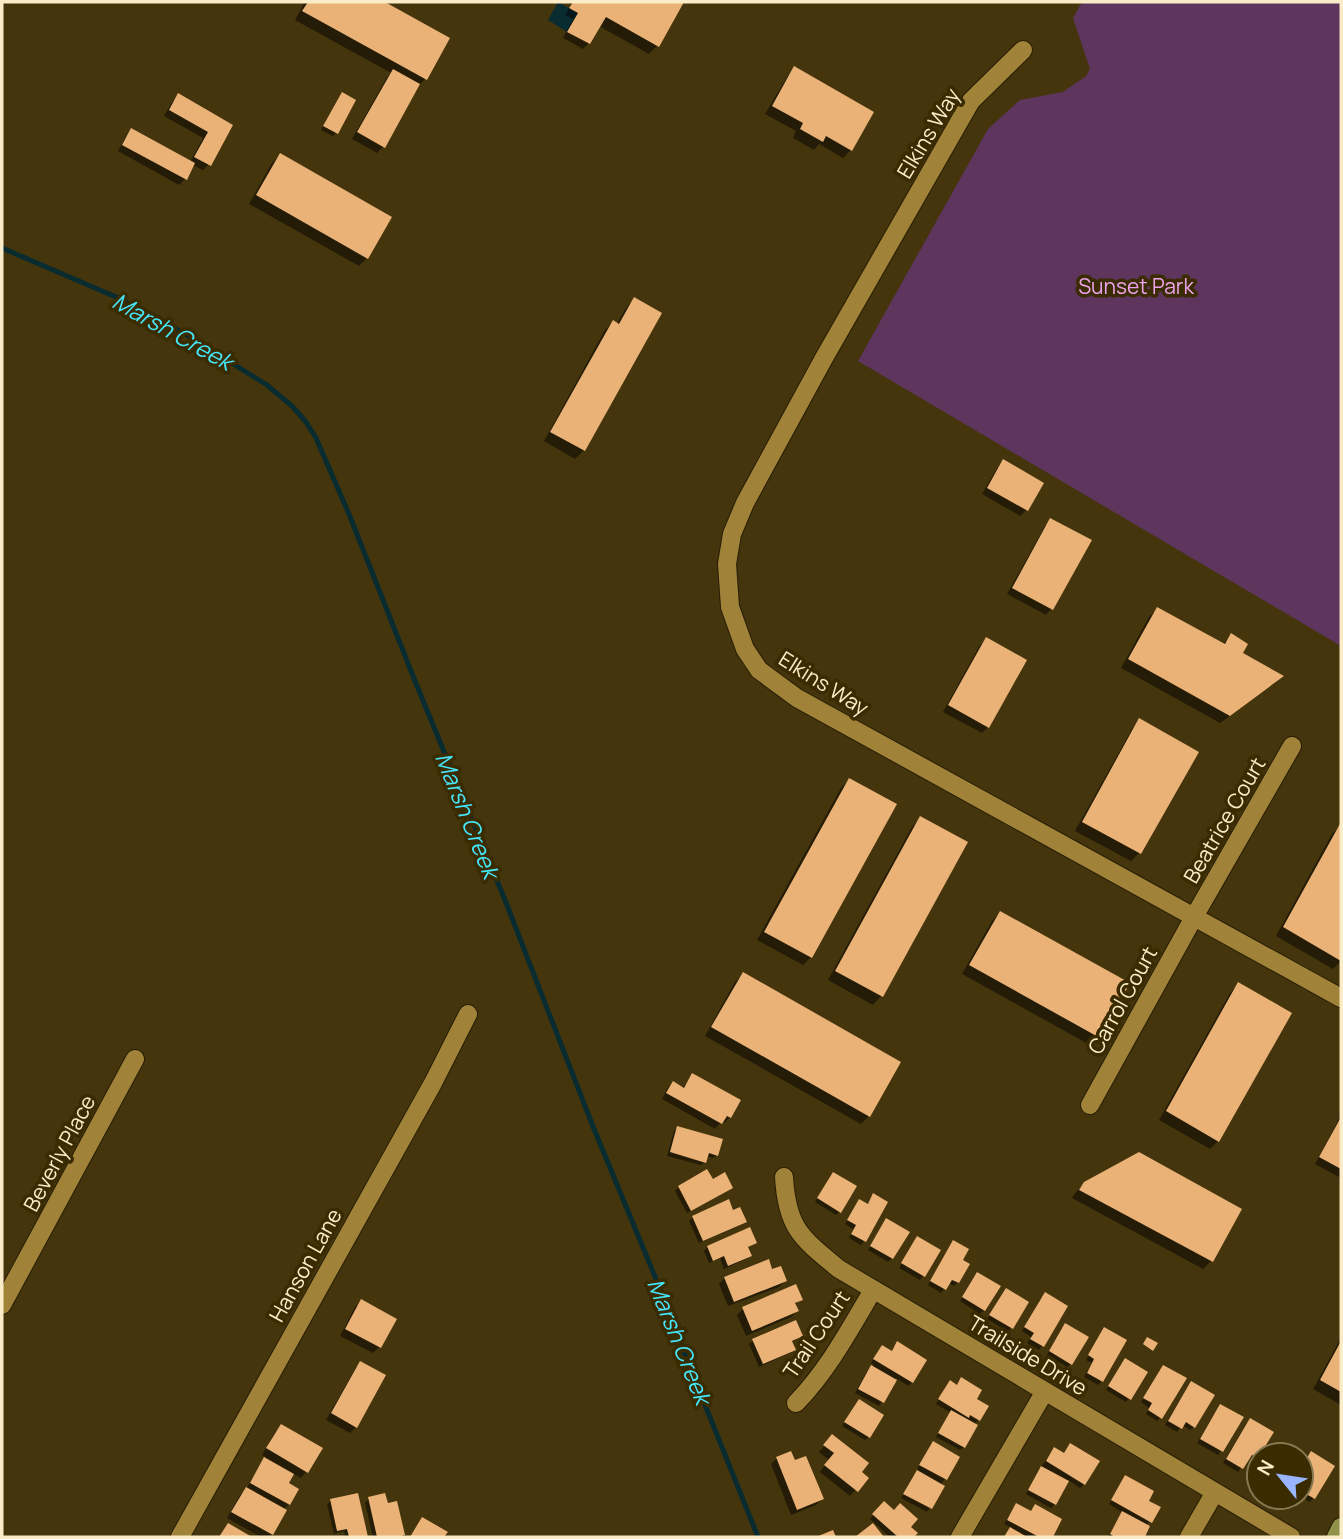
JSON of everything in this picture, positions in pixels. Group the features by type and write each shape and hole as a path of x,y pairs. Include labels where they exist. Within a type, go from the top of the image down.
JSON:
{"street":[{"name":"Elkins Way","path":"1023,50 971,101 824,358 746,503 732,534 727,564 730,607 744,649 759,670 797,698 1341,998"},
{"name":"Beatrice Court","path":"1194,917 1293,746"},
{"name":"Carrol Court","path":"1090,1105 1194,917"},
{"name":"Hanson Lane","path":"180,1537 433,1083 468,1014"},
{"name":"Beverly Place","path":"2,1305 135,1059"},
{"name":"Trailside Drive","path":"784,1177 785,1199 799,1234 839,1269 1291,1537"},
{"name":"Trail Court","path":"796,1403 814,1385 873,1290"},
{"path":"960,1537 1045,1391"},
{"path":"1189,1537 1214,1492"},
{"path":"1336,1537 1341,1527"}],"green space":[{"name":"Sunset Park","path":"1082,2 1341,2 1341,646 858,361 988,129 1020,100 1063,92 1086,76 1090,69 1073,18"}],"water":[{"path":"558,2 578,13 567,32 548,20"}],"building":[{"path":"308,2 385,2 450,38 427,80 302,11"},
{"path":"573,2 684,2 659,47 606,17 590,44 567,32 578,13 569,8"},
{"path":"794,66 874,112 852,151 826,136 823,142 800,129 803,123 772,106"},
{"path":"393,69 420,84 385,148 357,132"},
{"path":"342,92 356,100 338,134 323,126"},
{"path":"178,93 233,125 211,166 194,157 208,132 169,110"},
{"path":"131,128 195,163 187,180 122,145"},
{"path":"280,153 392,217 368,259 256,195"},
{"path":"634,297 662,313 585,451 550,432 613,320 619,324"},
{"path":"1003,459 1044,483 1028,511 987,488"},
{"path":"1050,518 1092,540 1053,610 1012,588"},
{"path":"1157,607 1225,644 1231,633 1248,644 1243,653 1284,676 1230,716 1128,659"},
{"path":"986,637 1027,660 989,728 948,705"},
{"path":"1139,718 1199,752 1141,854 1082,822"},
{"path":"849,778 897,804 812,958 764,932"},
{"path":"920,816 968,842 883,997 835,971"},
{"path":"1341,822 1341,961 1283,927"},
{"path":"1000,911 1130,983 1100,1038 969,965"},
{"path":"743,972 901,1062 870,1117 711,1027"},
{"path":"1238,982 1292,1013 1219,1142 1166,1111"},
{"path":"692,1073 741,1100 731,1118 727,1116 722,1124 666,1093 673,1081 684,1088"},
{"path":"1341,1117 1341,1169 1319,1157"},
{"path":"677,1126 723,1139 718,1156 709,1153 706,1163 670,1152"},
{"path":"1139,1152 1242,1209 1213,1262 1079,1190 1084,1182"},
{"path":"707,1169 713,1179 725,1172 733,1188 691,1211 678,1186"},
{"path":"833,1172 857,1186 841,1213 817,1198"},
{"path":"873,1193 888,1202 866,1242 851,1234 856,1225 847,1220 859,1199 868,1204"},
{"path":"729,1199 733,1210 740,1207 747,1222 703,1241 692,1216"},
{"path":"886,1218 910,1232 893,1259 870,1246"},
{"path":"750,1227 757,1243 748,1247 752,1256 728,1266 724,1256 713,1261 707,1246"},
{"path":"917,1236 941,1250 925,1277 901,1263"},
{"path":"953,1240 969,1249 963,1260 970,1264 959,1283 952,1280 946,1290 930,1281"},
{"path":"769,1259 772,1269 781,1266 787,1281 734,1302 724,1277"},
{"path":"977,1272 1001,1286 985,1311 962,1297"},
{"path":"796,1284 803,1300 795,1303 799,1311 752,1331 742,1307"},
{"path":"1006,1288 1029,1302 1013,1329 989,1315"},
{"path":"1045,1292 1068,1306 1044,1347 1030,1339 1034,1333 1024,1327"},
{"path":"361,1299 397,1319 381,1348 345,1329"},
{"path":"796,1320 803,1336 792,1341 796,1350 763,1364 752,1339"},
{"path":"1065,1323 1089,1337 1072,1365 1049,1351"},
{"path":"1104,1327 1127,1340 1103,1382 1087,1373 1094,1359 1088,1355"},
{"path":"1147,1337 1158,1343 1153,1351 1143,1344"},
{"path":"897,1341 927,1360 913,1383 873,1359 882,1345 892,1351"},
{"path":"1341,1341 1341,1392 1320,1380"},
{"path":"1125,1358 1148,1372 1131,1400 1108,1386"},
{"path":"360,1361 386,1375 357,1428 331,1413"},
{"path":"871,1365 897,1380 884,1403 858,1389"},
{"path":"1163,1365 1187,1378 1162,1419 1148,1410 1152,1403 1143,1398"},
{"path":"961,1377 982,1390 977,1399 989,1406 980,1421 970,1415 969,1418 938,1399 950,1380 957,1385"},
{"path":"1191,1381 1215,1395 1195,1428 1186,1422 1182,1429 1168,1421"},
{"path":"859,1399 884,1415 870,1438 844,1422"},
{"path":"1220,1404 1244,1417 1223,1452 1200,1439"},
{"path":"951,1410 978,1425 965,1448 938,1433"},
{"path":"1250,1418 1274,1432 1268,1441 1245,1441 1243,1469 1226,1459"},
{"path":"281,1424 323,1448 308,1473 266,1448"},
{"path":"832,1434 869,1463 862,1472 869,1478 858,1492 824,1465 834,1453 823,1445"},
{"path":"933,1441 960,1457 947,1480 919,1465"},
{"path":"1070,1443 1100,1461 1085,1485 1046,1461 1054,1447 1064,1453"},
{"path":"791,1451 795,1460 806,1456 824,1499 797,1510 776,1457"},
{"path":"1315,1454 1335,1466 1315,1499"},
{"path":"264,1457 294,1474 289,1483 299,1489 290,1505 250,1483"},
{"path":"1041,1466 1069,1481 1056,1505 1028,1490"},
{"path":"917,1470 945,1486 932,1509 903,1494"},
{"path":"1125,1475 1154,1491 1149,1501 1161,1507 1152,1523 1111,1500"},
{"path":"246,1487 287,1510 273,1535 231,1512"},
{"path":"358,1493 368,1537 349,1537 347,1529 337,1531 330,1499"},
{"path":"385,1493 388,1503 397,1501 405,1535 377,1537 368,1497"},
{"path":"884,1501 894,1510 900,1503 918,1519 911,1527 918,1533 914,1537 898,1537 872,1514"},
{"path":"1016,1503 1031,1511 1035,1504 1062,1519 1053,1537 1039,1537 1007,1520"},
{"path":"1122,1511 1150,1526 1145,1537 1115,1537 1110,1534"},
{"path":"422,1517 448,1532 444,1537 410,1537"},
{"path":"228,1523 252,1537 219,1537"},
{"path":"873,1523 884,1537 855,1537"},
{"path":"1010,1527 1027,1537 1004,1537"},
{"path":"833,1530 836,1537 816,1537"}],"waterway":[{"name":"Marsh Creek","path":"2,248 116,297 185,334 267,385 293,407 316,438 505,900 758,1537"}]}
